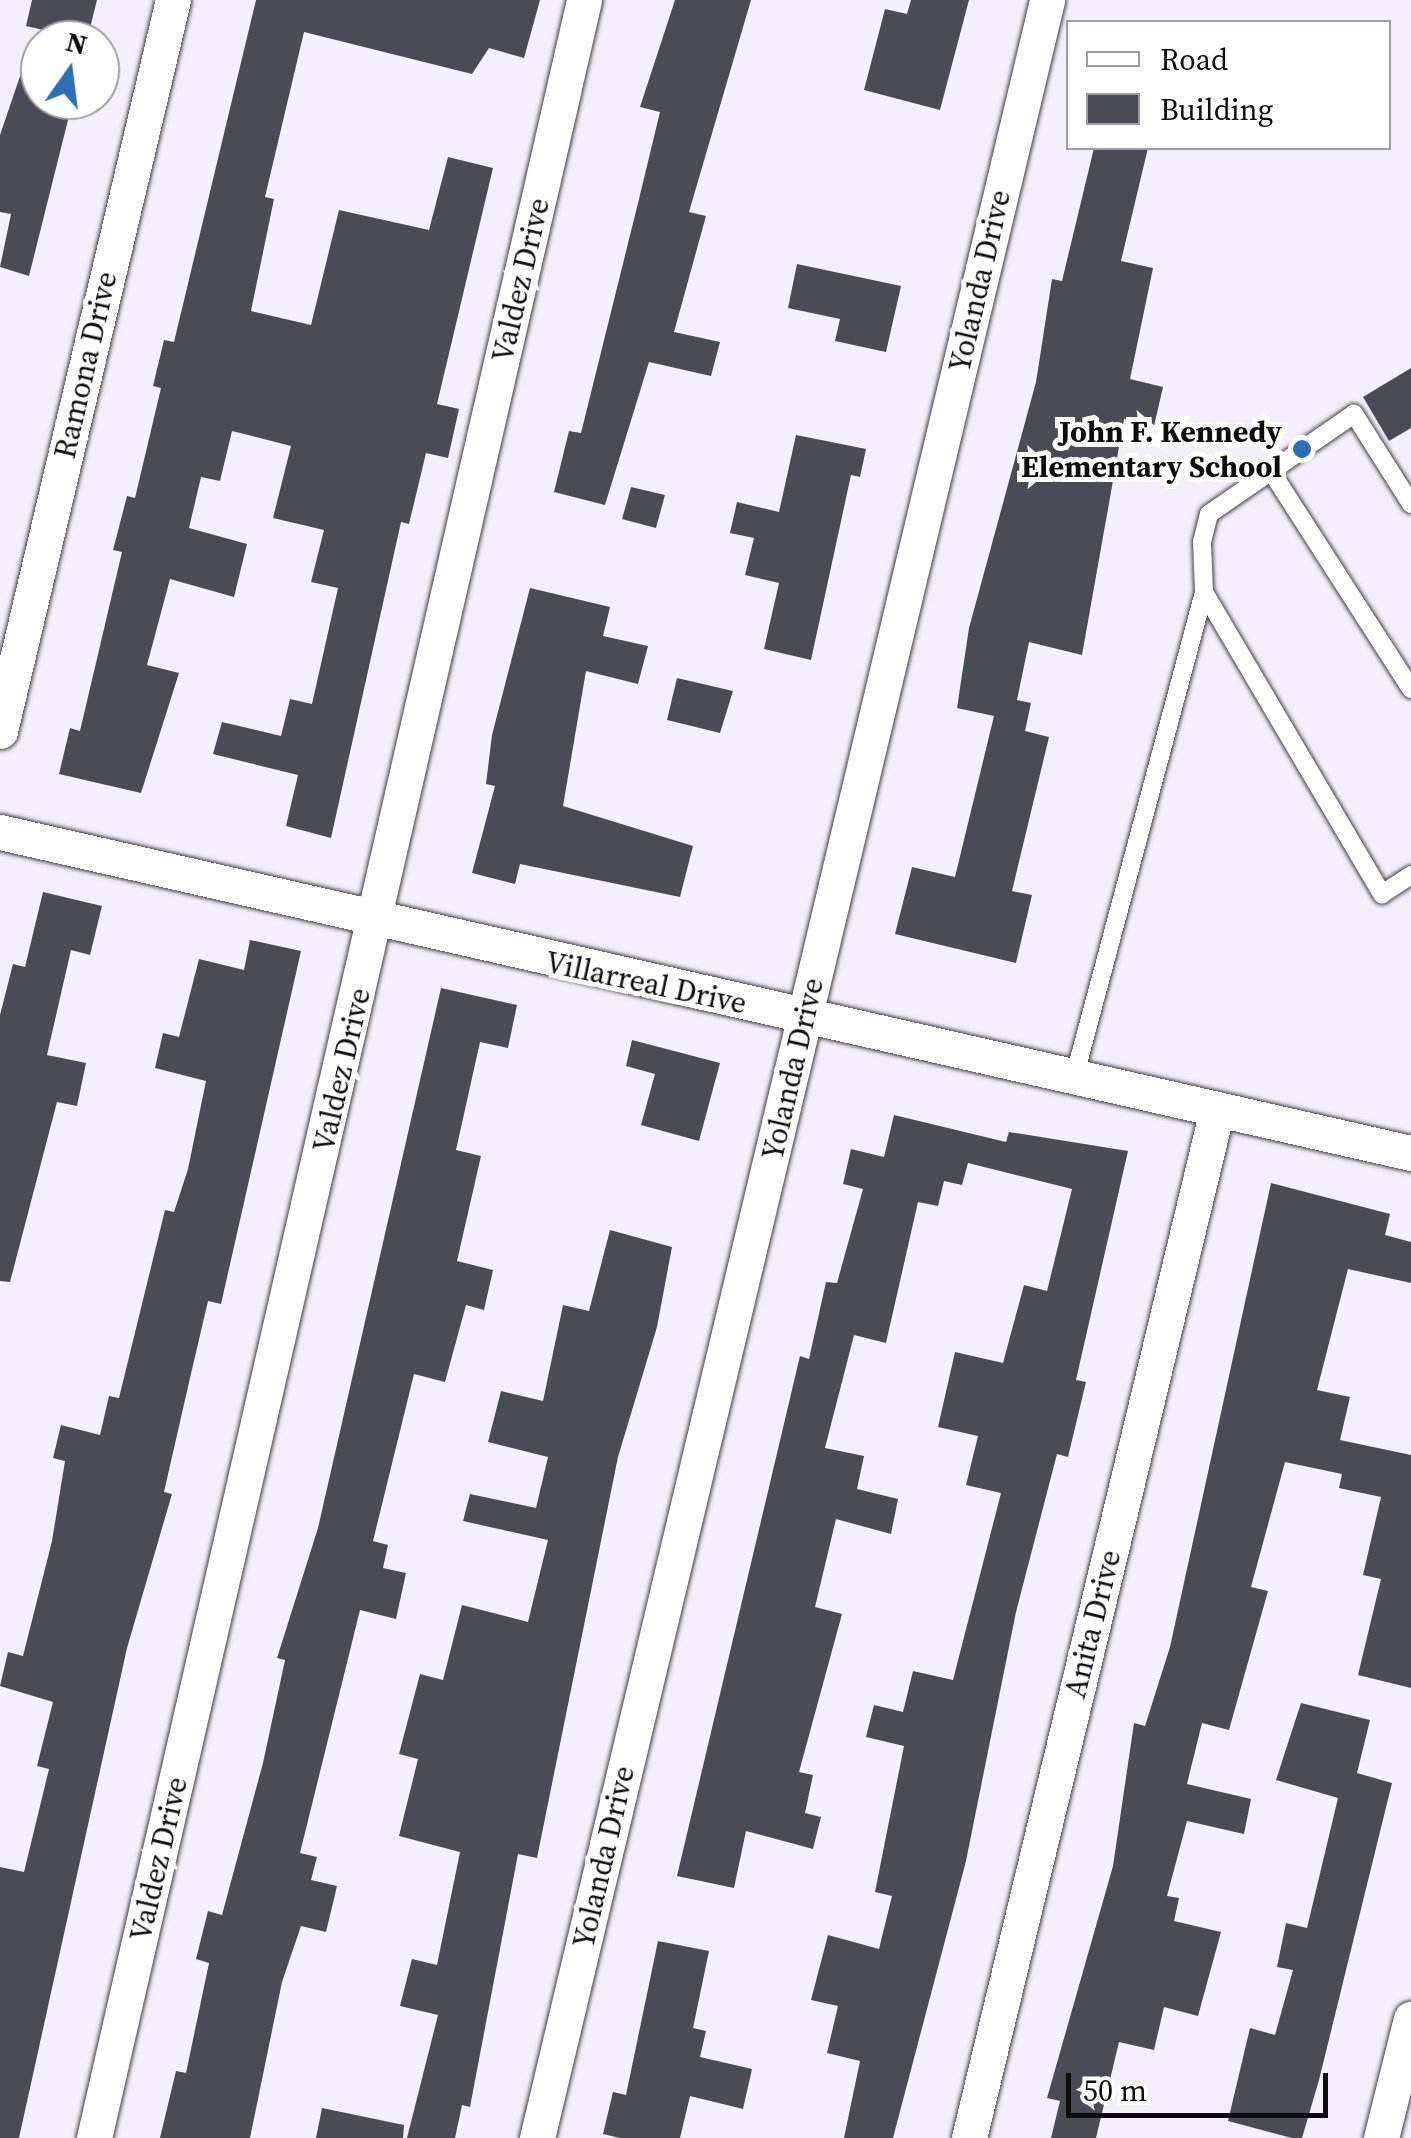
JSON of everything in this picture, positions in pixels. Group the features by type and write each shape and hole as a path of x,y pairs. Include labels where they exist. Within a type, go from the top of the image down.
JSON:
{"street":[{"name":"Ramona Drive","path":"0,731 173,0"},
{"name":"Valdez Drive","path":"94,2138 376,924 584,0"},
{"name":"Yolanda Drive","path":"537,2138 1047,0"},
{"name":"Villarreal Drive","path":"0,832 376,924 1411,1153"},
{"name":"Anita Drive","path":"969,2138 1217,1110"},
{"path":"1381,2138 1411,2019"}],"lane":[{"path":"1074,1078 1204,592 1210,514 1354,414 1411,504"},
{"path":"1271,472 1411,690"},
{"path":"1204,592 1382,894 1411,875"}],"building":[{"path":"32,0 97,0 92,20 27,20"},
{"path":"256,0 540,0 524,58 489,48 472,74 304,32 265,197 274,199 251,311 311,325 339,210 429,230 448,157 493,168 437,404 459,409 448,458 426,453 409,524 401,522 331,838 286,826 298,775 213,754 222,722 281,736 290,699 312,704 338,588 311,582 324,530 273,518 291,446 232,431 220,481 201,477 189,528 247,544 234,597 170,579 147,665 179,673 141,793 59,774 70,728 80,731 122,552 113,550 127,496 135,498 161,388 153,386 164,340 174,342"},
{"path":"675,0 751,0 689,212 706,216 674,332 720,342 711,376 649,362 605,505 554,492 569,431 581,433 639,199 660,112 640,107"},
{"path":"911,0 969,0 940,110 864,90 885,9 907,14"},
{"path":"20,76 20,120 68,120 29,276 0,267 11,214 0,212 0,135"},
{"path":"1094,150 1148,150 1121,261 1153,268 1130,379 1163,387 1154,426 1124,419 1082,655 1029,642 1017,700 1031,703 1025,731 1049,737 1012,891 1032,895 1016,963 895,934 912,867 955,877 994,716 957,708 969,628 1036,382 1052,279 1062,281"},
{"path":"797,264 901,286 886,352 835,341 840,319 788,308"},
{"path":"1411,368 1411,428 1389,441 1363,397"},
{"path":"796,435 866,449 860,477 851,475 811,660 764,649 779,583 745,575 754,538 730,533 737,502 779,512"},
{"path":"631,487 665,495 656,528 622,519"},
{"path":"530,588 610,607 603,636 648,646 638,684 586,671 563,806 693,846 680,897 520,864 515,884 472,873 495,786 486,784 492,735"},
{"path":"677,678 733,691 720,733 667,720"},
{"path":"43,892 102,906 90,955 71,950 47,1055 86,1063 77,1106 57,1102 10,1282 0,1281 0,1015 13,964 25,967"},
{"path":"250,940 301,951 221,1304 208,1301 164,1492 172,1494 127,1648 19,2138 0,2138 0,1867 24,1872 49,1769 37,1766 53,1702 0,1686 8,1652 23,1656 52,1541 65,1461 53,1458 61,1425 100,1435 109,1396 119,1398 165,1210 174,1212 188,1169 206,1081 155,1068 163,1033 179,1037 199,959 244,970"},
{"path":"441,988 517,1005 508,1048 480,1042 456,1150 481,1156 457,1261 493,1270 484,1310 466,1305 445,1382 414,1374 373,1541 388,1545 383,1568 406,1573 396,1619 360,1610 300,1853 317,1857 311,1880 337,1886 326,1932 301,1926 282,1982 250,2138 160,2138 176,2071 186,2073 209,1963 196,1959 208,1911 222,1915 263,1763 285,1660 277,1658 318,1528"},
{"path":"632,1040 720,1063 699,1141 641,1125 655,1074 626,1066"},
{"path":"894,1115 1006,1142 1009,1132 1128,1151 1076,1380 1086,1382 1068,1457 1057,1454 1016,1612 966,1861 893,2138 844,2138 860,2061 827,2053 838,2006 811,2000 828,1935 879,1949 892,1896 875,1892 904,1746 866,1737 874,1705 903,1712 913,1671 953,1680 1001,1493 966,1485 978,1436 938,1427 955,1352 1003,1363 1024,1285 1047,1291 1072,1189 968,1163 962,1185 944,1181 938,1206 918,1202 886,1343 854,1335 825,1448 864,1456 857,1489 898,1499 891,1534 836,1519 815,1607 842,1614 799,1772 813,1775 805,1813 821,1817 813,1849 746,1831 734,1888 677,1876 800,1356 809,1359 826,1282 837,1283 863,1189 843,1184 851,1149 884,1157"},
{"path":"1271,1183 1390,1214 1385,1235 1411,1242 1411,1283 1348,1269 1317,1390 1350,1397 1340,1440 1411,1455 1411,1688 1358,1675 1381,1579 1363,1575 1381,1497 1339,1488 1342,1474 1285,1462 1251,1587 1268,1591 1229,1730 1202,1723 1187,1784 1251,1799 1244,1834 1187,1821 1167,1896 1179,1898 1174,1921 1221,1932 1198,2016 1164,2007 1154,2050 1119,2042 1096,2138 1051,2138 1060,2101 1047,2098 1113,1866 1134,1723 1145,1726 1170,1647"},
{"path":"610,1230 672,1247 657,1327 618,1457 537,1858 518,1854 470,2107 462,2105 455,2138 407,2138 438,2015 400,2006 412,1959 437,1965 460,1852 399,1836 418,1759 399,1754 420,1674 443,1680 462,1605 528,1622 548,1540 463,1521 470,1494 536,1508 548,1457 488,1442 501,1391 543,1401 563,1305 589,1311"},
{"path":"1301,1703 1370,1720 1357,1773 1392,1783 1319,2080 1302,2138 1292,2138 1228,2121 1250,2028 1275,2035 1293,1970 1277,1967 1286,1923 1307,1928 1338,1798 1276,1780"},
{"path":"658,1941 709,1951 693,2028 706,2031 700,2057 752,2069 743,2109 690,2096 680,2138 620,2138 603,2134 613,2092 626,2095"},
{"path":"322,2108 404,2125 403,2138 316,2138"}],"place":[{"name":"John F. Kennedy Elementary School","path":"1302,449"}]}
